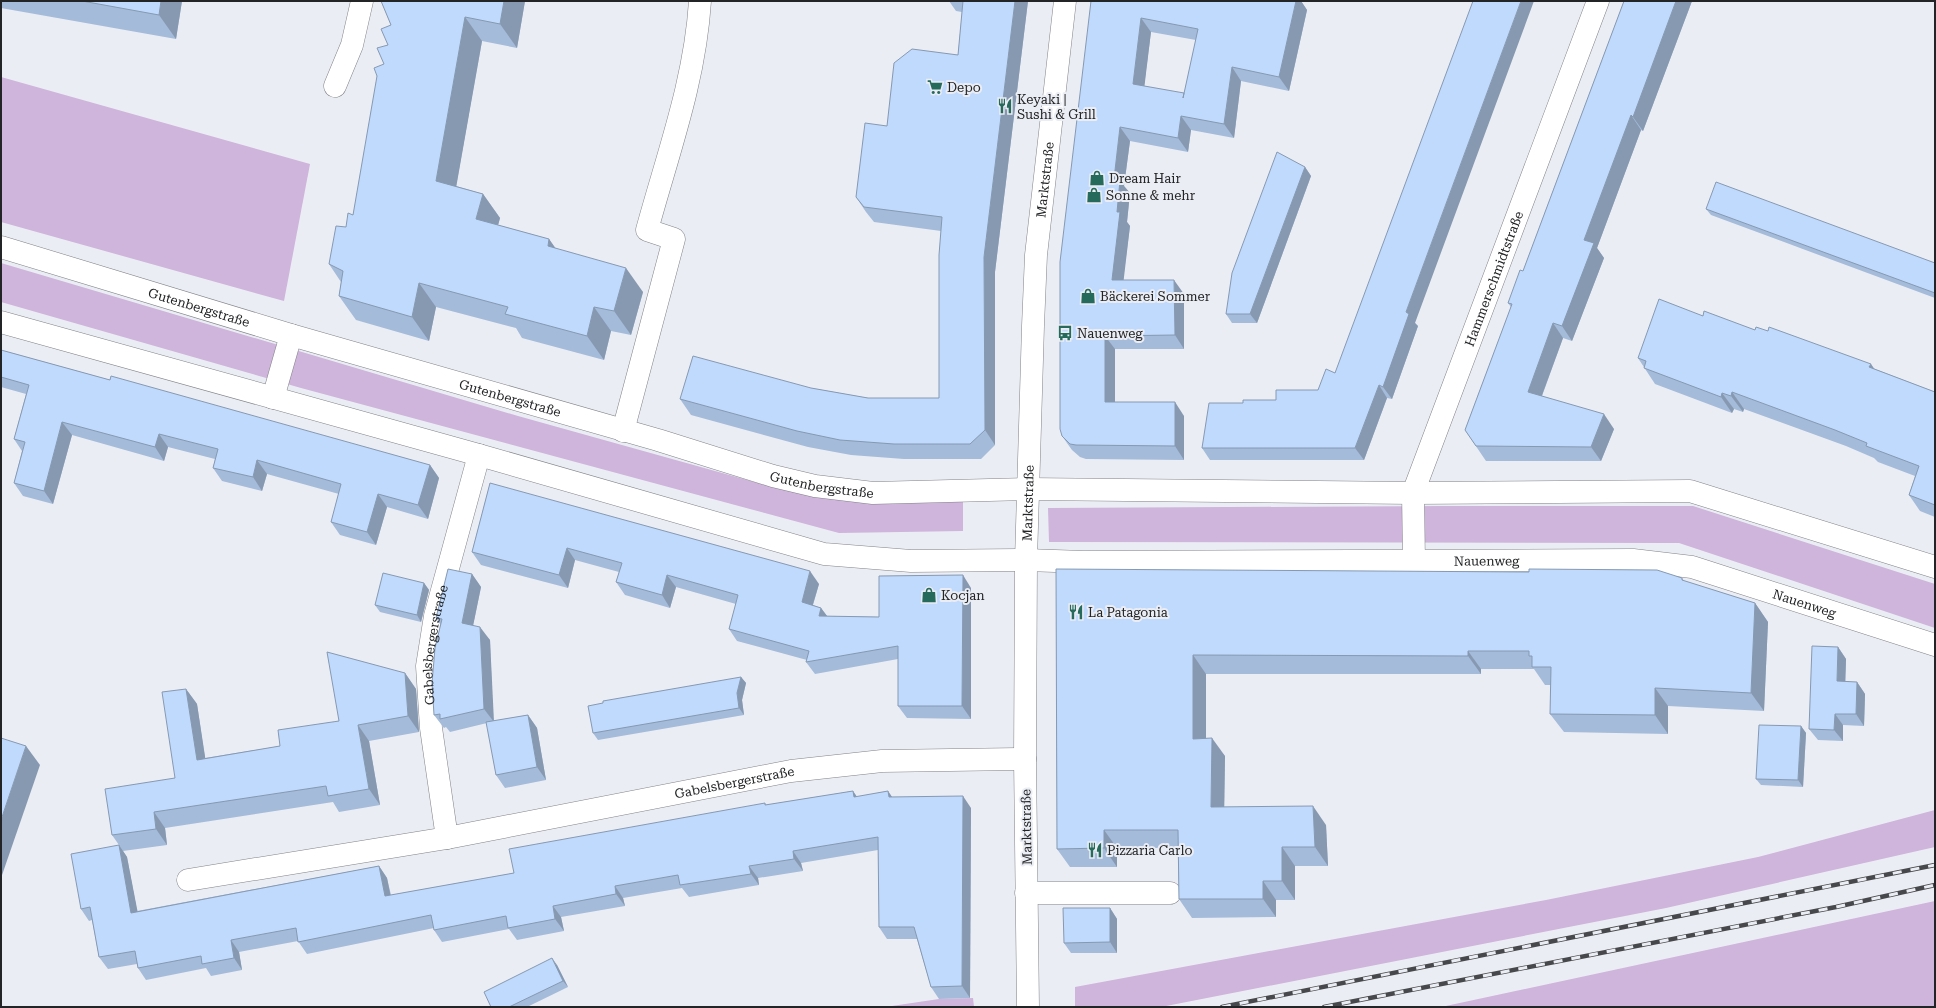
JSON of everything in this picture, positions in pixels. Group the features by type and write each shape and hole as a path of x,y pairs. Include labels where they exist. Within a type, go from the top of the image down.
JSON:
{"street":[{"path":"335,86 352,45 362,1"},
{"path":"623,431 674,239 647,230 684,105 693,61 700,1"},
{"name":"Marktstraße","path":"1028,1007 1025,759 1026,560 1029,444 1036,255 1065,1"},
{"name":"Hammerschmidtstraße","path":"1414,561 1413,493 1598,1"},
{"name":"Gutenbergstraße","path":"1,247 291,336 623,431 773,476 815,486 873,493 1028,489"},
{"path":"1,322 479,455 824,554 911,561 1026,560"},
{"path":"273,398 291,336"},
{"name":"Gabelsbergerstraße","path":"447,838 431,728 427,666 435,616 479,455"},
{"path":"1028,489 1413,493 1690,491 1935,567"},
{"name":"Nauenweg","path":"1026,560 1084,562 1633,560 1692,568 1935,645"},
{"name":"Gabelsbergerstraße","path":"188,880 447,838 791,771 882,761 1025,759"},
{"path":"1026,893 1170,893"}],"shaded area":[{"path":"1,77 310,164 284,301 1,222"},
{"path":"1,263 518,416 758,483 849,501 963,501 963,531 839,533 301,388 1,302"},
{"path":"1693,506 1935,584 1935,628 1679,543 1049,542 1048,508"},
{"path":"1935,810 1935,847 1666,908 1161,1007 1075,1007 1075,987 1546,900 1758,857"},
{"path":"1935,901 1935,1007 1441,1007"},
{"path":"973,998 974,1007 885,1007 939,999"}],"building":[{"path":"82,1 161,1 159,15"},
{"path":"381,1 504,1 500,24 465,17 436,181 483,194 476,219 549,239 548,246 626,268 614,311 594,307 587,336 505,314 508,307 419,283 412,317 339,296 343,271 329,264 336,226 346,227 348,213 353,215 377,76 374,68 384,64 377,48 388,45 381,29 391,25"},
{"path":"963,1 1015,1 984,257 985,430 970,444 894,444 840,440 797,431 680,399 693,356 811,388 868,398 939,398 939,255 942,217 864,207 856,197 865,123 887,126 894,63 912,49 958,55"},
{"path":"1091,1 1296,1 1279,77 1232,67 1224,124 1181,116 1178,138 1120,127 1114,179 1120,180 1117,212 1120,212 1112,280 1174,280 1175,335 1105,336 1105,402 1175,402 1175,446 1076,445 1070,444 1062,436 1060,429 1060,262","holes":["1141,18 1198,29 1183,98 1184,93 1133,84"]},
{"path":"1473,1 1521,1 1406,312 1409,314 1383,387 1379,385 1355,448 1202,448 1209,403 1243,403 1243,400 1276,400 1276,390 1318,390 1326,369 1335,373"},
{"path":"1624,1 1676,1 1633,117 1631,115 1584,240 1594,243 1562,326 1553,323 1528,392 1604,414 1591,447 1476,446 1465,430 1512,304 1508,303 1520,270 1523,271"},
{"path":"1277,152 1305,167 1250,314 1226,314 1232,273"},
{"path":"1716,182 1935,263 1935,293 1706,209"},
{"path":"1659,299 1703,316 1704,311 1755,330 1756,327 1768,331 1769,327 1871,364 1869,367 1935,392 1935,505 1909,495 1919,466 1866,446 1867,443 1835,430 1732,392 1731,396 1722,393 1721,397 1644,368 1646,361 1638,358"},
{"path":"1,350 110,380 111,376 430,465 418,505 378,494 367,532 331,522 341,484 257,460 253,477 213,468 218,449 159,434 155,447 62,422 44,491 14,483 25,442 14,439 29,385 1,377"},
{"path":"490,483 810,571 802,602 821,608 819,616 879,617 879,576 963,575 962,706 898,706 898,646 806,662 809,651 729,629 738,595 667,575 662,595 616,582 622,563 567,548 559,575 472,552"},
{"path":"448,569 472,574 462,623 480,627 484,709 440,719 440,714 434,715 432,683 435,648 442,619 436,618"},
{"path":"1056,569 1529,572 1529,569 1657,570 1682,578 1682,580 1755,603 1751,693 1655,688 1655,715 1550,714 1551,667 1532,667 1532,656 1529,656 1529,651 1468,651 1468,656 1193,655 1193,739 1212,738 1211,807 1313,806 1315,847 1282,847 1282,881 1263,881 1263,899 1179,899 1178,830 1104,830 1104,848 1057,849"},
{"path":"383,573 424,583 417,615 375,605"},
{"path":"1812,646 1838,647 1837,681 1857,682 1856,714 1835,714 1834,730 1809,729"},
{"path":"327,652 405,673 408,716 358,725 369,789 328,796 326,786 154,812 156,829 112,835 105,789 175,778 162,692 186,689 197,760 280,746 278,730 339,721"},
{"path":"741,677 737,693 739,708 593,733 588,706 603,703 603,701"},
{"path":"528,715 537,767 496,775 486,722"},
{"path":"1759,725 1801,726 1798,780 1756,779"},
{"path":"1,738 26,746 1,820"},
{"path":"853,791 854,797 888,791 889,797 963,796 962,986 931,987 914,927 879,927 878,837 793,851 794,859 749,866 751,874 680,885 678,875 615,886 616,894 553,906 555,919 508,928 506,916 434,930 431,915 298,942 296,928 231,940 234,958 202,964 201,956 138,968 135,951 99,957 90,907 81,909 71,854 119,845 131,913 379,866 385,896 514,873 509,849 765,803 765,805"},
{"path":"1063,908 1110,908 1110,942 1064,943"},
{"path":"552,958 563,981 509,1007 491,1007 484,992"}],"railway":[{"path":"1222,1007 1935,865"},
{"path":"1324,1007 1836,907 1935,885"}],"place":[{"name":"Depo","path":"935,87"},
{"name":"Keyaki | Sushi & Grill","path":"1005,106"},
{"name":"Dream Hair","path":"1097,178"},
{"name":"Sonne & mehr","path":"1094,195"},
{"name":"Bäckerei Sommer","path":"1088,296"},
{"name":"Nauenweg","path":"1065,333"},
{"name":"Kocjan","path":"929,595"},
{"name":"La Patagonia","path":"1076,612"},
{"name":"Pizzaria Carlo","path":"1095,850"}]}
